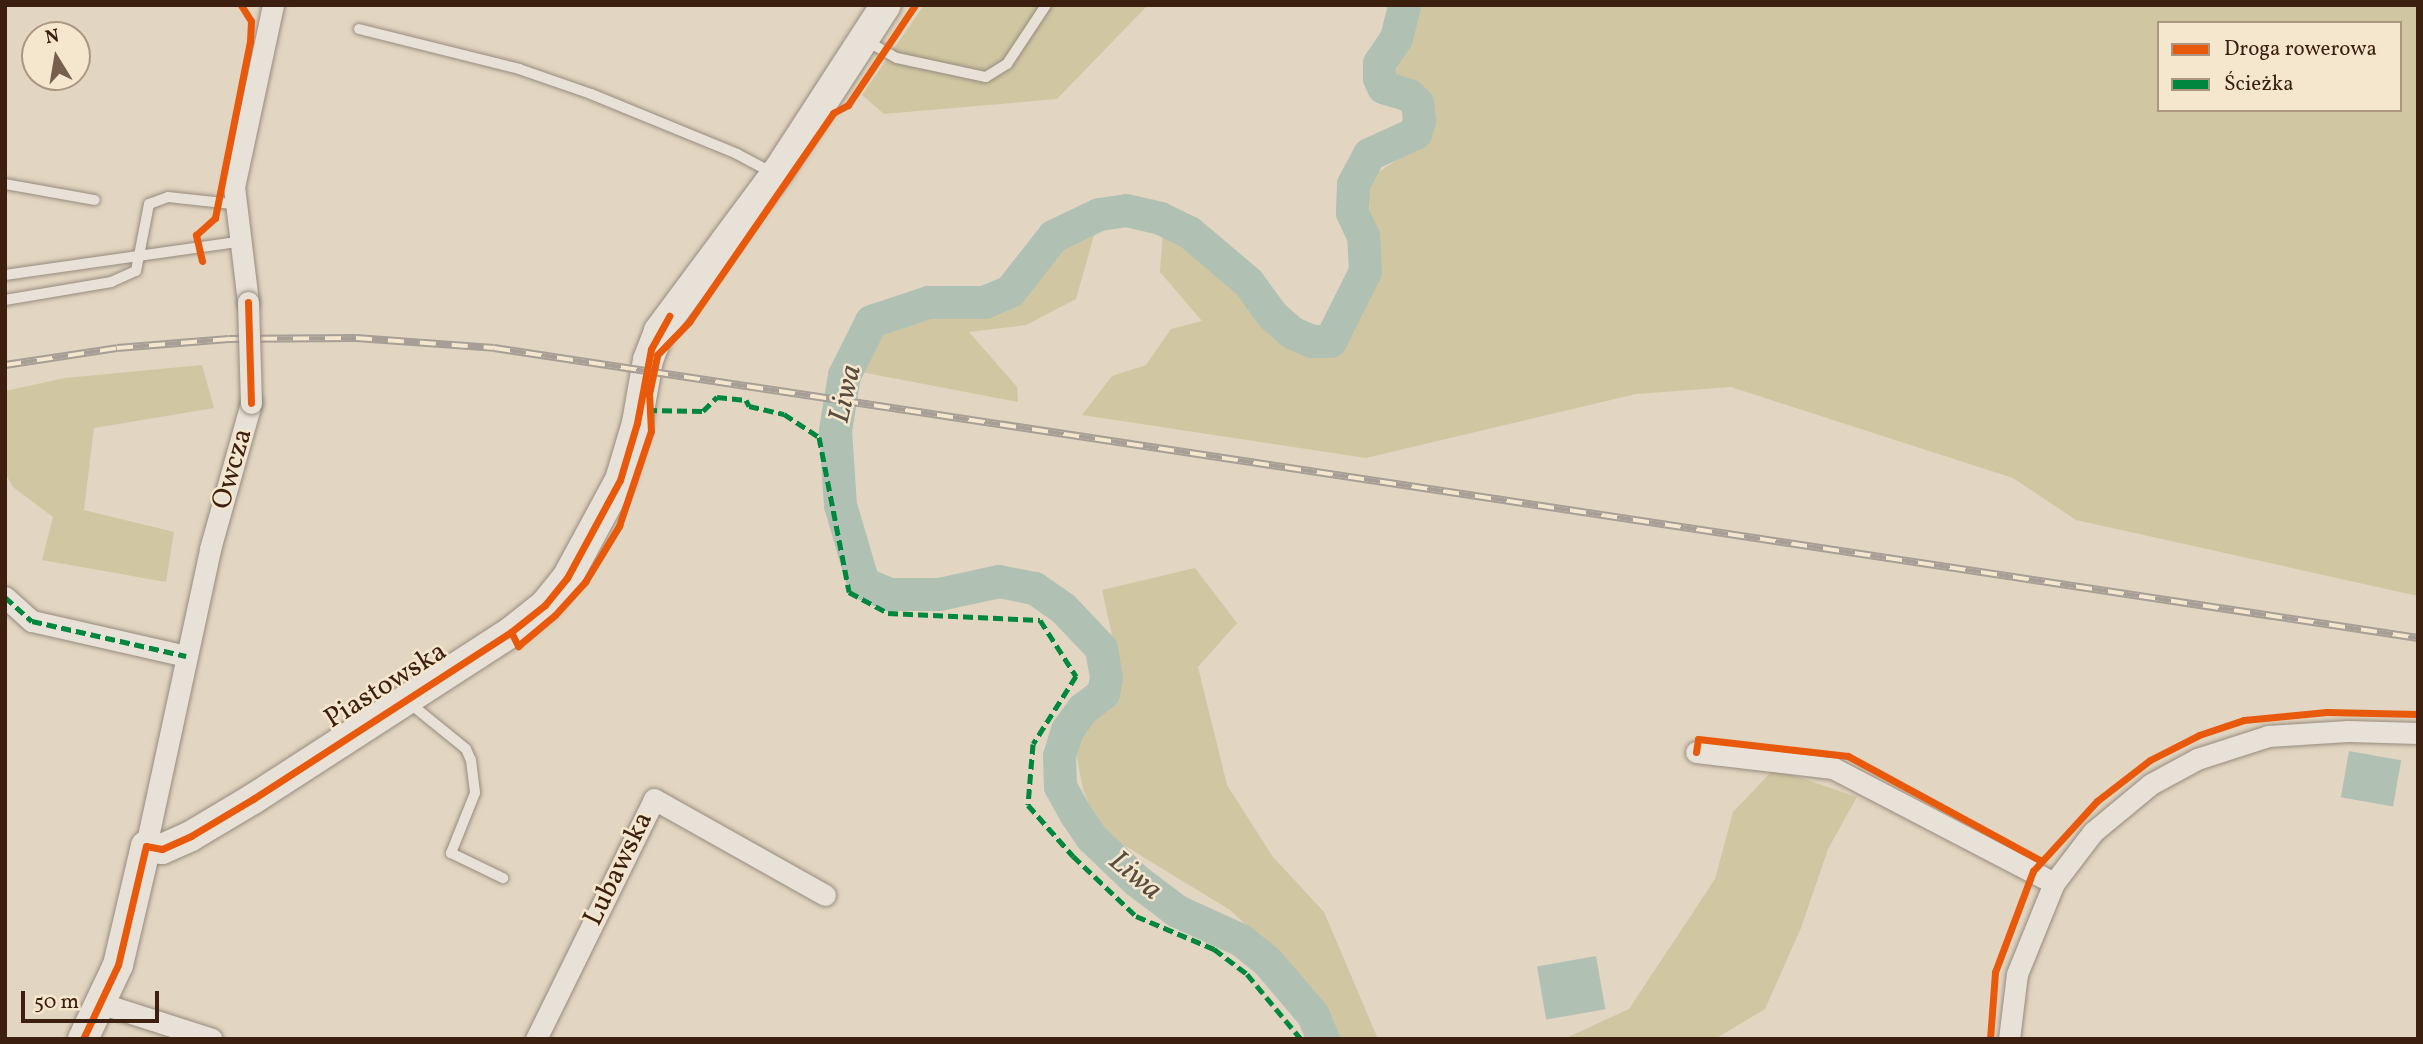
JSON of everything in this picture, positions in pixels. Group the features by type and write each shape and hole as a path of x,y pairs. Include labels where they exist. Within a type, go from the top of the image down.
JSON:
{"street":[{"name":"Owcza","path":"146,846 210,549 251,403 248,302 233,204 256,70 274,5"},
{"name":"Piastowska","path":"146,846 162,849 191,836 511,632 545,605 568,578 620,480 637,424 648,360 659,331 775,174 886,5"},
{"path":"5,597 32,621 186,656"},
{"path":"2009,1039 2017,974 2054,883 2093,832 2151,785 2197,759 2269,736 2348,731 2418,733"},
{"path":"1696,752 1833,768 2054,883"},
{"name":"Lubawska","path":"536,1039 653,799 825,895"},
{"path":"83,1039 103,1004 126,937 146,846"},
{"path":"103,1004 212,1039"}],"lane":[{"path":"864,39 897,58 986,77 1007,64 1046,5"},
{"path":"359,29 519,69 591,94 737,154 775,174"},
{"path":"5,184 95,200"},
{"path":"5,300 111,282 136,271 141,257 143,220 149,204 168,197 233,204"},
{"path":"5,275 237,242"},
{"path":"405,699 466,748 471,760 475,793 452,853 503,878"}],"shaded area":[{"path":"924,5 1148,5 1057,99 884,114 862,95"},
{"path":"1418,5 2418,5 2418,596 2076,520 2013,478 1731,387 1636,394 1366,458 1082,415 1112,376 1146,365 1171,329 1202,321 1160,272 1163,231 1232,281 1269,333 1321,353 1343,346 1373,272 1368,179 1427,140 1427,95 1393,80"},
{"path":"1096,228 1076,299 1026,325 969,332 1017,387 1018,402 861,372 881,332 941,309 988,312 1032,290 1063,244"},
{"path":"202,365 214,408 94,428 84,510 174,532 166,582 42,560 53,517 13,487 5,473 5,391 65,378"},
{"path":"1195,568 1237,623 1198,667 1227,785 1273,857 1324,912 1378,1039 1333,1039 1304,984 1230,910 1122,844 1095,820 1083,789 1077,758 1082,729 1111,709 1120,672 1102,590"},
{"path":"2349,751 2401,760 2393,806 2341,797"},
{"path":"1774,769 1857,797 1828,849 1801,928 1765,1009 1715,1039 1564,1039 1629,1009 1715,879 1733,812"},
{"path":"1596,956 1605,1009 1546,1020 1537,966"}],"waterway":[{"name":"Liwa","path":"1323,1039 1313,1015 1267,961 1241,940 1177,911 1136,880 1091,837 1076,815 1060,786 1059,756 1067,730 1082,709 1103,693 1106,677 1101,648 1063,608 1034,588 999,581 939,594 889,594 863,583 840,505 835,430 844,375 871,321 928,302 984,302 1010,291 1053,236 1099,214 1126,210 1160,218 1189,232 1248,282 1271,314 1291,332 1311,341 1330,341 1365,271 1363,236 1352,212 1353,184 1369,154 1415,133 1419,121 1417,103 1409,95 1383,87 1379,78 1379,63 1396,38 1404,5"}],"railway":[{"path":"5,365 117,348 229,339 356,338 494,348 2418,638"}],"marked path":[{"path":"647,410 703,411 717,397 746,400 749,406 784,414 819,437 849,592 888,613 1040,620 1076,676 1033,744 1028,805 1073,856 1136,916 1214,949 1247,974 1301,1039"},
{"path":"5,597 32,621 186,656"}],"cycle path":[{"path":"202,261 196,235 215,218 250,41 251,21 241,5"},
{"path":"511,632 518,646 555,615 585,582 619,526 651,431 649,394 657,355 689,322 833,113 848,105 915,5"},
{"path":"248,302 251,403"},
{"path":"83,1039 118,965 146,846 162,849 191,836 253,799 511,632 545,605 567,578 620,480 637,423 651,349 669,316"},
{"path":"1990,1039 1995,972 2033,871 2097,801 2150,760 2199,735 2244,720 2327,712 2418,714"},
{"path":"1696,752 1698,739 1848,756 2041,861"}]}
